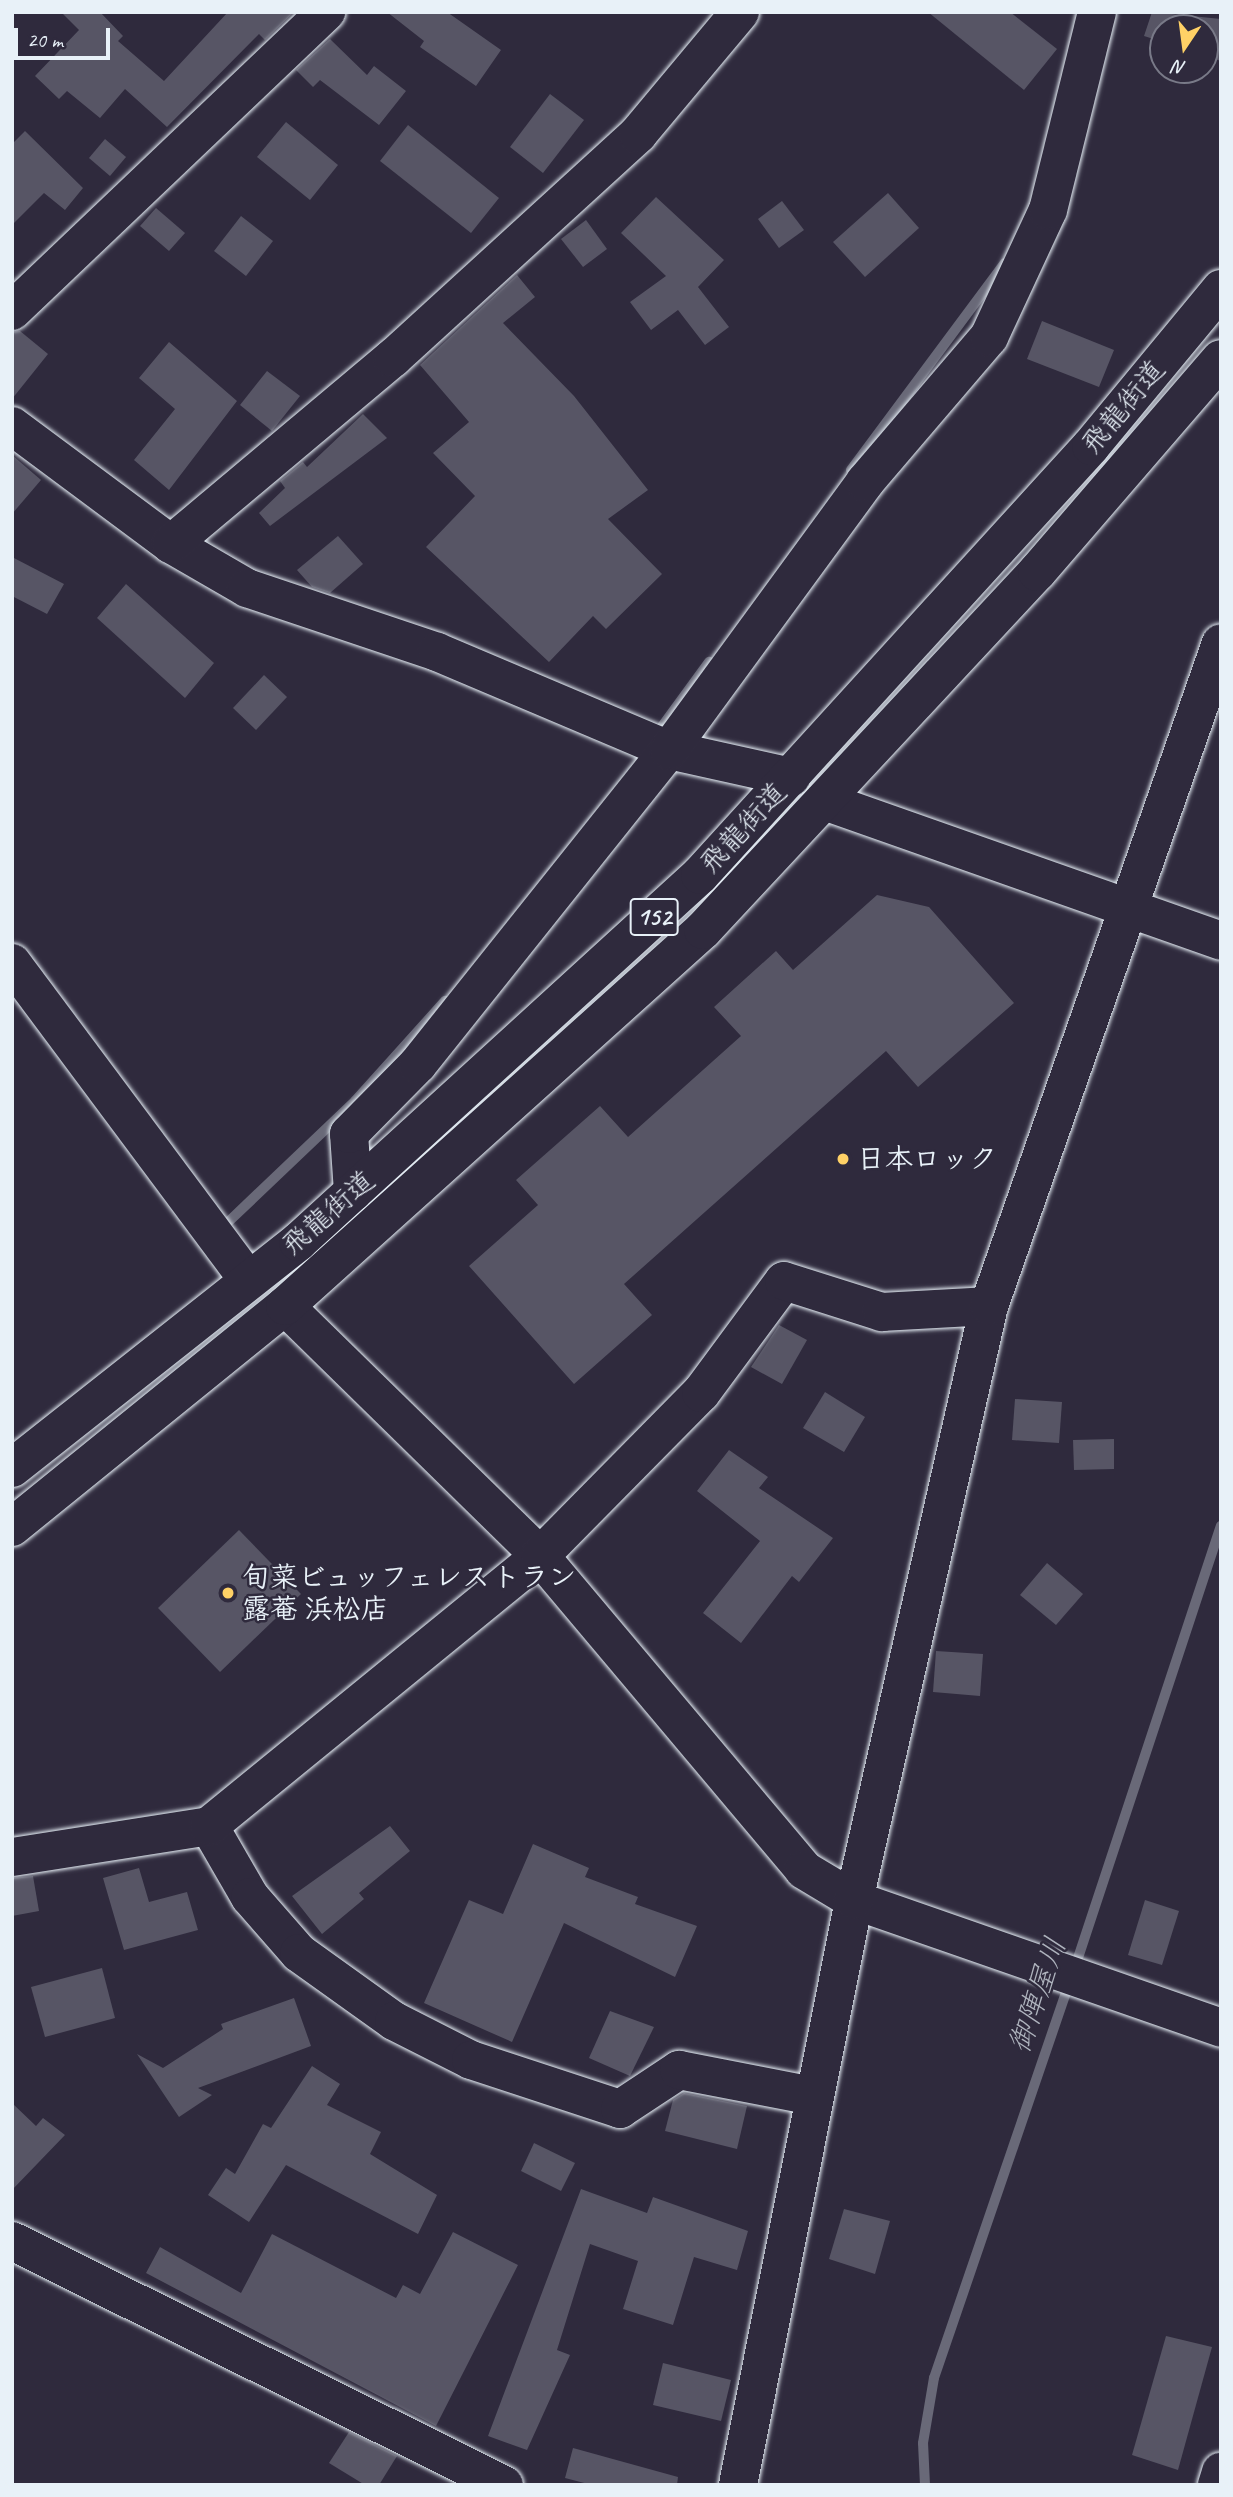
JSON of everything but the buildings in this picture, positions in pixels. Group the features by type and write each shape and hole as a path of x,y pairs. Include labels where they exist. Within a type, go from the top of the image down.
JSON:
{"main road":[{"path":"12,311 326,12"},
{"path":"171,544 393,358 638,134 740,12"},
{"path":"353,1192 349,1134 418,1064 669,750 865,482 989,337 1048,210 1097,12"},
{"name":"飛龍街道","path":"12,1468 248,1280 353,1192 700,875 1091,446 1221,289"},
{"name":"飛龍街道","path":"12,1527 285,1306 703,930 1037,572 1221,359"},
{"path":"12,426 171,544 247,588 436,652 669,750 791,777"},
{"path":"738,2485 854,1900 989,1306 1126,908 1221,643"},
{"path":"824,801 1221,942"},
{"path":"12,963 248,1280"},
{"path":"18,1845 209,1826 540,1556 701,1393 784,1281 882,1312 989,1306"},
{"path":"285,1306 540,1556 765,1830 804,1870 854,1900 1074,1974 1221,2028"},
{"path":"209,1826 250,1897 299,1952 394,2021 471,2060 620,2109 679,2070 813,2096"},
{"path":"12,2241 504,2485"},
{"path":"1217,2485 1221,2472"}],"waterway":[{"path":"851,470 1005,263"},
{"path":"658,732 709,662"},
{"path":"225,1225 355,1101 445,1001"},
{"name":"御陣屋川","path":"1074,1970 1221,1526"},
{"name":"御陣屋川","path":"925,2485 923,2443 934,2378 1069,1984"}],"place":[{"name":"日本ロック","path":"843,1159"},
{"name":"旬菜ビュッフェレストラン 露菴 浜松店","path":"228,1593"}]}
